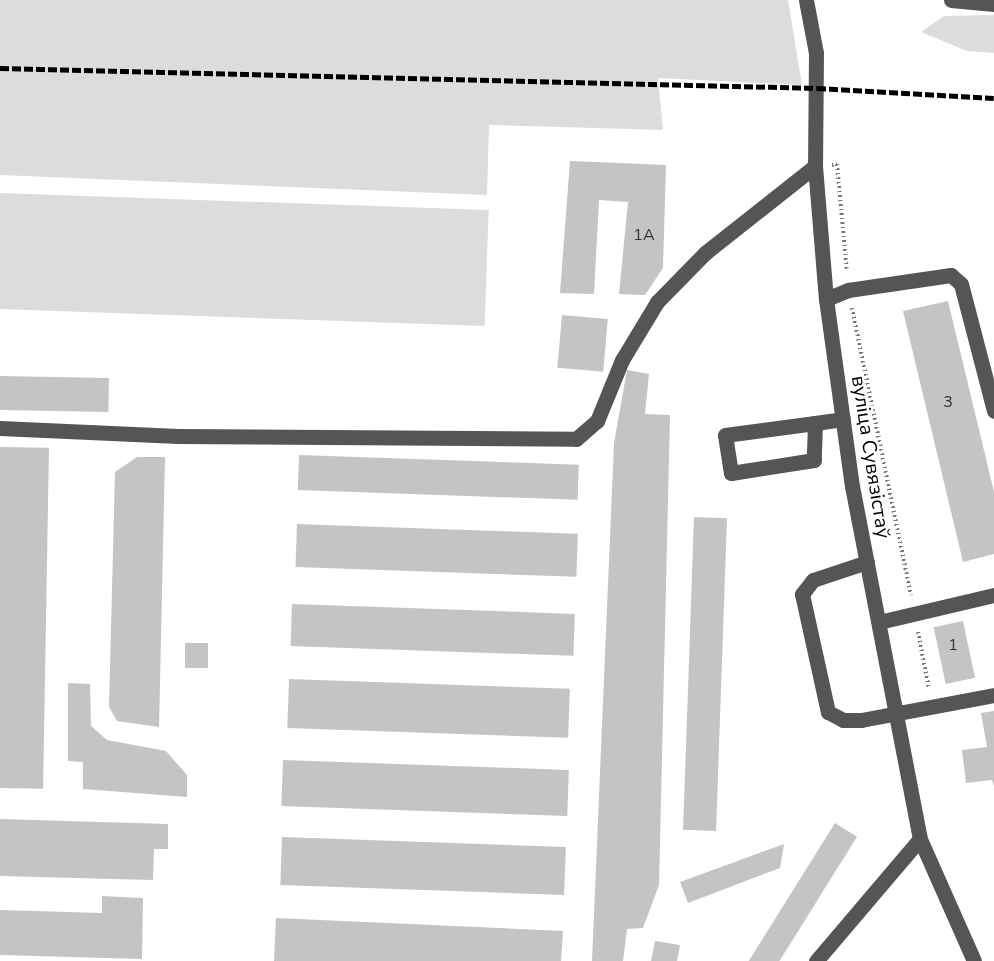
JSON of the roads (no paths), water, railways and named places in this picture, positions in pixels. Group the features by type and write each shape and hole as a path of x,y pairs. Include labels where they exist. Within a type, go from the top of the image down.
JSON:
{"street":[{"name":"вуліца Сувязістаў","path":"806,0 816,53 815,166 826,299 867,562 920,838 950,911 974,961"},
{"path":"951,0 994,4"},
{"path":"0,428 178,436 576,439 597,421 622,360 657,302 705,253 815,166"},
{"path":"826,299 848,290 951,275 961,284 994,411"},
{"path":"815,423 814,460 730,473 725,435 843,419"},
{"path":"867,562 813,580 802,594 805,620 828,712 843,720 932,708 994,695"},
{"path":"879,622 994,595"},
{"path":"816,961 920,838"}],"railway":[{"path":"0,68 817,88 994,98"}]}
